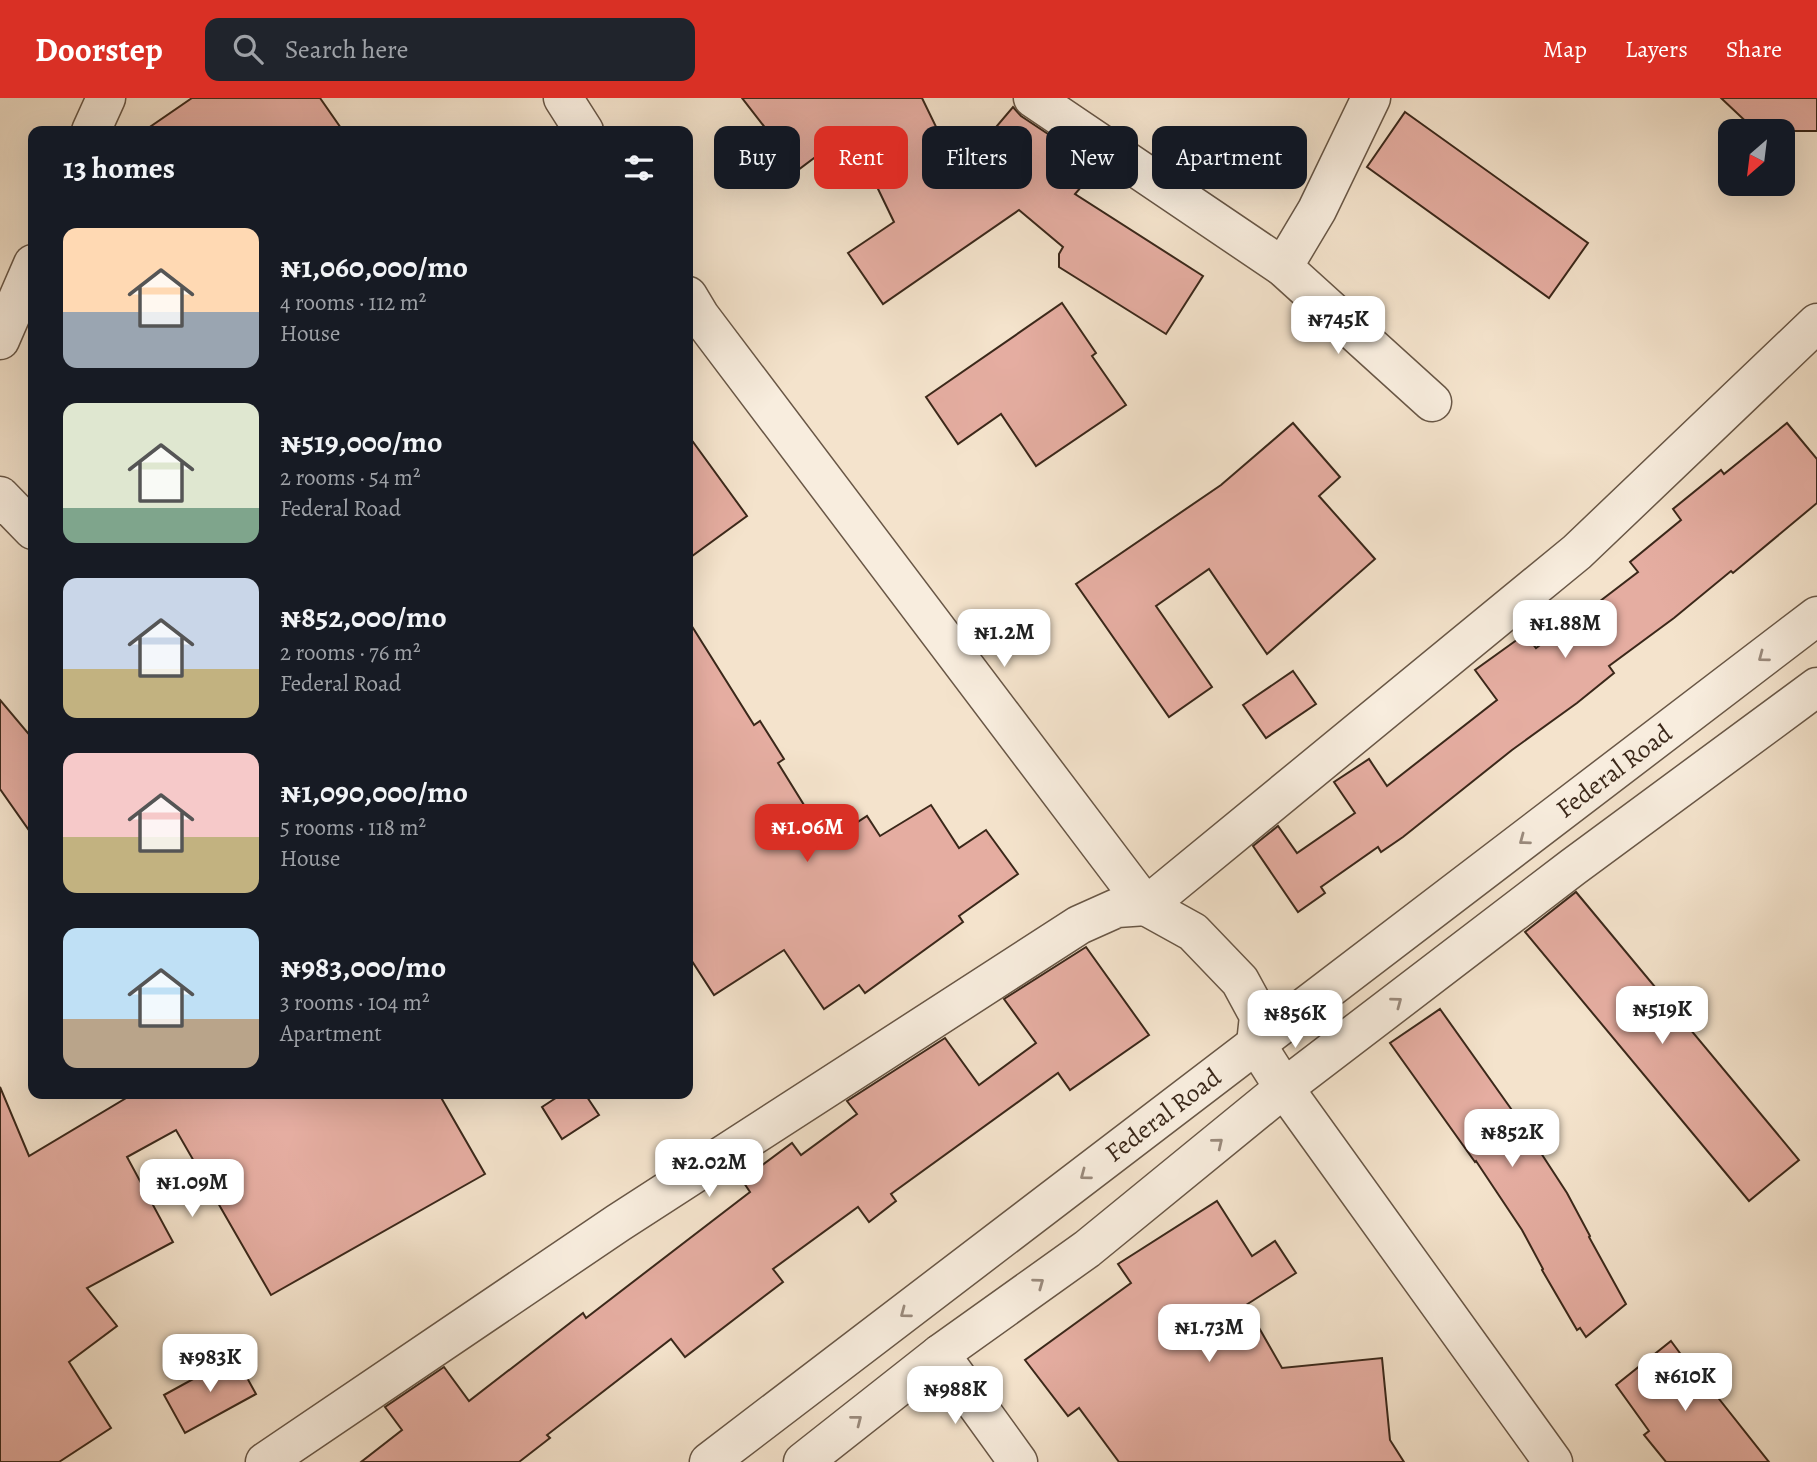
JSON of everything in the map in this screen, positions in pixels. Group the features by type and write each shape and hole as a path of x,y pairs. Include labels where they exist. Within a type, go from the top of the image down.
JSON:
{"street":[{"path":"94,126 106,98"},
{"path":"563,98 581,126"},
{"path":"1033,98 1283,267 1432,401"},
{"path":"1283,267 1317,210 1371,98"},
{"path":"0,340 28,276"},
{"path":"693,303 1146,906 1193,932 1240,981 1259,1016 1256,1044 1284,1088 1553,1462"},
{"path":"265,1462 618,1223 1079,925 1118,908 1146,906 1577,552 1817,323"},
{"path":"0,496 28,525"},
{"name":"Federal Road","path":"709,1462 1817,616"},
{"name":"Federal Road","path":"803,1462 940,1354 1087,1249 1284,1088 1573,867 1817,687"},
{"path":"940,1354 1018,1462"}],"building":[{"path":"192,98 320,98 340,126 151,126"},
{"path":"742,98 922,98 936,126 922,126 922,189 1032,189 1032,126 997,126 1013,107 1021,116 1046,133 1046,189 1079,189 1075,194 1203,276 1166,334 1059,267 1059,254 1063,247 1019,210 883,304 848,253 894,222 878,189 908,189 908,126 814,126 814,158 800,168 800,126 764,126"},
{"path":"1721,98 1817,98 1817,131 1796,131 1796,119 1743,119"},
{"path":"1405,112 1588,243 1549,298 1367,167"},
{"path":"1062,303 1096,353 1092,356 1126,405 1036,466 1001,414 958,444 926,397"},
{"path":"1293,423 1340,477 1319,496 1375,559 1267,654 1209,569 1156,606 1212,687 1169,717 1076,584 1221,485"},
{"path":"1787,423 1817,459 1817,503 1733,573 1731,571 1609,666 1614,673 1577,703 1512,750 1403,837 1381,852 1378,847 1321,887 1325,893 1298,912 1253,846 1278,826 1297,853 1355,813 1334,782 1369,759 1387,786 1497,700 1475,670 1525,634 1536,648 1638,572 1630,562 1681,520 1673,509 1721,470 1724,474"},
{"path":"693,442 747,516 693,555"},
{"path":"693,628 754,725 760,721 784,759 778,763 827,842 867,816 880,836 931,805 959,848 986,830 1018,874 959,916 963,922 865,993 859,985 824,1009 784,950 714,995 693,963"},
{"path":"1293,671 1316,704 1266,738 1243,705"},
{"path":"0,700 28,733 28,829 0,789"},
{"path":"1576,892 1799,1160 1749,1201 1525,932"},
{"path":"1086,947 1149,1035 1070,1090 1058,1073 891,1194 896,1201 869,1222 858,1207 773,1269 783,1282 685,1357 671,1339 547,1435 550,1438 519,1462 361,1462 402,1430 385,1407 444,1367 469,1401 583,1313 586,1318 750,1192 742,1180 792,1143 801,1155 857,1114 847,1101 945,1038 979,1085 1036,1043 1004,999"},
{"path":"1440,1009 1524,1127 1567,1193 1626,1304 1586,1337 1580,1328 1577,1330 1522,1230 1476,1161 1390,1043"},
{"path":"0,1087 29,1156 125,1099 442,1099 485,1174 271,1295 176,1130 127,1157 173,1242 87,1288 117,1326 69,1362 111,1428 59,1462 0,1462"},
{"path":"554,1099 588,1099 599,1115 562,1139 542,1107"},
{"path":"1217,1201 1252,1256 1275,1241 1296,1273 1246,1305 1282,1368 1382,1358 1390,1440 1404,1462 1119,1462 1079,1408 1068,1416 1025,1360 1131,1283 1118,1264"},
{"path":"1671,1341 1705,1387 1708,1385 1769,1462 1666,1462 1644,1435 1649,1431 1616,1385"},
{"path":"235,1356 256,1394 185,1433 164,1395"}]}
